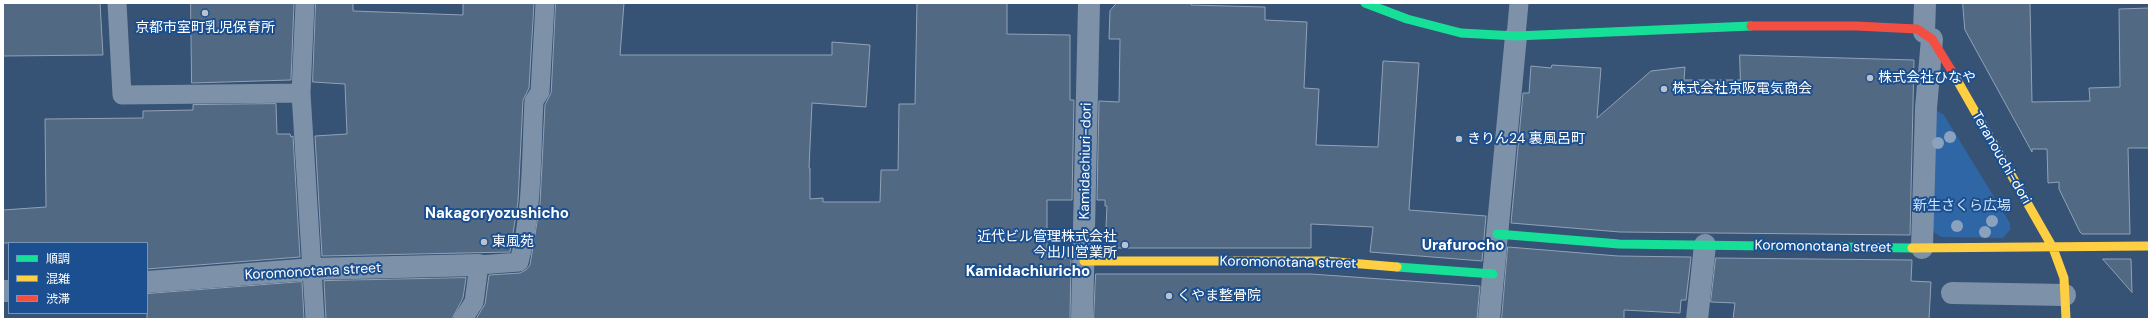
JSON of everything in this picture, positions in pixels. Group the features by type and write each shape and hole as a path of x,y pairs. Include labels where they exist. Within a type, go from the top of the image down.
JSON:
{"street":[{"name":"Kamidachiuri-dori","path":"1082,319 1089,3"},
{"path":"1365,3 1407,20 1461,33 1516,36 1737,26 1856,26 1917,29 1928,35"},
{"path":"1922,248 1928,35 1925,3"},
{"name":"Teranouchi-dori","path":"1928,35 2053,248 2064,278 2066,319"},
{"path":"1489,319 1516,36"},
{"name":"Koromonotana street","path":"1497,234 1611,243 1705,245 1922,248 2149,246"},
{"path":"1697,319 1705,245"},
{"name":"Koromonotana street","path":"1084,261 1326,261 1493,274"},
{"name":"Koromonotana street","path":"148,282 313,269 479,265"},
{"path":"1952,293 2065,295"}],"lane":[{"path":"116,3 122,94 301,93"},
{"path":"305,3 301,93 315,319"},
{"path":"463,319 474,302 479,265 520,262 523,248 534,101 540,92 545,3"},
{"path":"1516,36 1519,3"}],"green space":[{"name":"新生さくら広場","path":"1938,111 1944,115 2010,223 2010,230 2003,238 1941,237 1935,233 1930,223 1933,114"}],"building":[{"path":"3,3 100,3 103,55 3,56"},
{"path":"191,3 294,3 291,80 192,83"},
{"path":"316,3 353,3 353,11 463,15 463,3 534,3 529,88 523,100 518,202 510,252 322,256 315,136 347,134 345,84 313,82"},
{"path":"556,3 624,3 620,55 832,55 832,42 870,45 866,107 812,103 809,168 810,199 823,198 823,202 880,202 881,170 898,170 899,104 915,104 917,3 1007,3 1007,34 1070,35 1070,100 1074,100 1072,200 1047,200 1047,258 1071,258 1070,319 476,319 485,304 489,275 520,273 526,270 530,265 540,204 545,105 551,93"},
{"path":"1117,3 1192,3 1191,5 1265,7 1265,20 1307,22 1304,88 1319,89 1316,145 1378,147 1383,61 1419,63 1409,210 1486,216 1482,261 1370,252 1373,227 1311,224 1311,248 1105,248 1107,206 1105,206 1105,200 1097,200 1099,101 1119,102 1120,39 1109,39 1110,11"},
{"path":"1963,3 2030,3 2032,102 2090,101 2089,88 2120,87 2119,9 2149,8 2149,148 2128,148 2130,234 2082,234 2080,232 2059,189 2059,182 2048,183 2047,149 2032,149 2032,152 1965,30"},
{"path":"1740,55 1914,60 1910,235 1620,232 1511,223 1523,93 1529,93 1531,66 1551,68 1552,65 1601,68 1597,118 1651,71 1685,67 1684,80 1740,80"},
{"path":"276,104 277,134 290,134 291,137 293,136 300,257 148,269 148,242 3,243 3,210 46,207 45,119 143,118 143,111 193,110 193,105"},
{"path":"1508,247 1618,256 1691,257 1686,300 1681,300 1680,313 1624,310 1624,319 1502,319"},
{"path":"1716,258 1912,260 1911,281 1931,282 1929,319 1733,319 1735,303 1711,302"},
{"path":"2103,259 2131,259 2132,292"},
{"path":"1096,274 1311,274 1480,286 1477,319 1094,319"},
{"path":"466,278 463,298 452,319 326,319 324,281"},
{"path":"302,282 304,319 147,319 148,294"}],"traffic: fast":[{"path":"1365,3 1407,19 1461,33 1516,36 1751,26"},
{"path":"1497,234 1619,244 1912,248"},
{"path":"1397,267 1493,274"}],"traffic: slow":[{"path":"1953,73 2053,248 2064,278 2066,319"},
{"path":"1912,248 2149,246"},
{"path":"1084,261 1326,261 1397,267"}],"traffic: jam":[{"path":"1751,26 1856,26 1917,29 1932,39 1953,73"}],"place":[{"name":"京都市室町乳児保育所","path":"205,13"},
{"name":"株式会社ひなや","path":"1870,78"},
{"name":"株式会社京阪電気商会","path":"1664,89"},
{"name":"きりん24 裏風呂町","path":"1459,139"},
{"name":"東風苑","path":"484,242"},
{"name":"近代ビル管理株式会社 今出川営業所","path":"1125,245"},
{"name":"くやま整骨院","path":"1169,296"}],"district":[{"name":"Nakagoryozushicho","path":"497,214"},
{"name":"Urafurocho","path":"1463,246"},
{"name":"Kamidachiuricho","path":"1028,272"}]}
